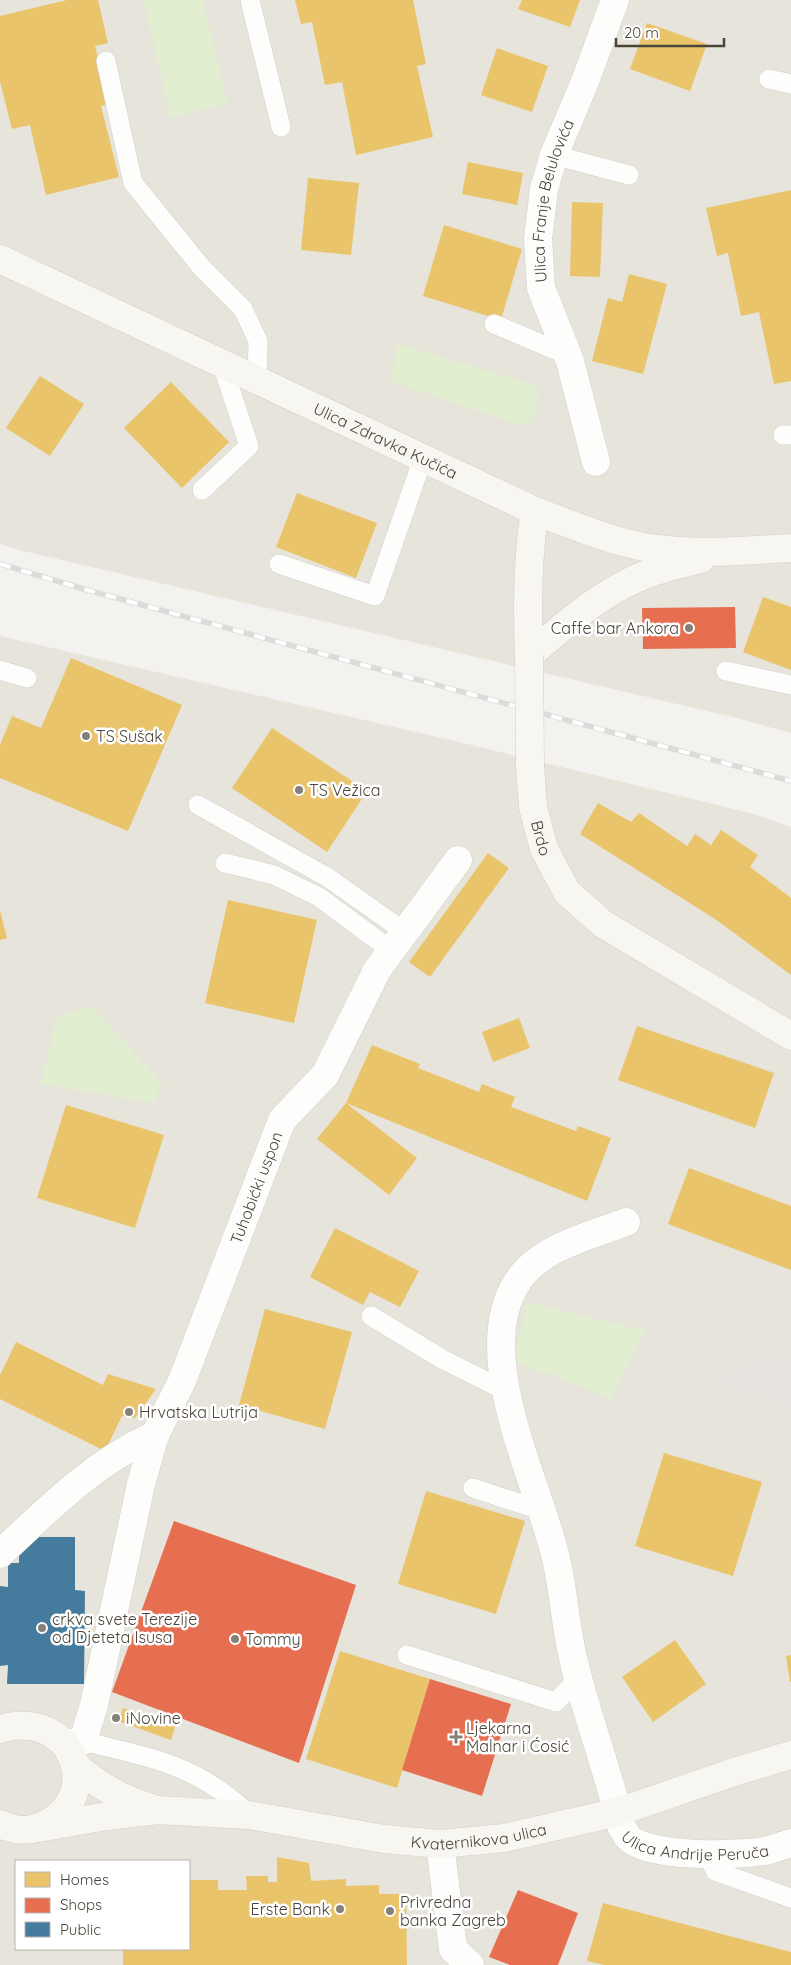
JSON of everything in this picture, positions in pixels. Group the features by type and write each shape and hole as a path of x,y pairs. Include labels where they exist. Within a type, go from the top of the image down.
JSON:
{"main road":[{"name":"Ulica Zdravka Kučića","path":"0,259 535,511 627,543 679,550 734,551 791,548"},
{"name":"Brdo","path":"535,511 527,591 530,765 533,807 544,849 567,892 603,924 791,1036"},
{"path":"529,656 578,615 632,580 672,566 734,551"},
{"name":"Kvaternikova ulica","path":"0,1729 16,1724 33,1725 50,1731 61,1740 70,1752 79,1753"},
{"name":"Kvaternikova ulica","path":"79,1753 92,1780 126,1800 158,1810"},
{"name":"Kvaternikova ulica","path":"38,1828 53,1821 73,1797 79,1753"},
{"name":"Kvaternikova ulica","path":"3,1827 23,1830 107,1816 158,1810 248,1816 384,1839 440,1844 504,1838 618,1812 734,1772 791,1755"}],"street":[{"name":"Ulica Franje Belulovića","path":"596,462 567,355 540,288 538,239 544,189 554,155 586,79 615,0"},
{"name":"Tuhobićki uspon","path":"79,1753 94,1705 140,1484 155,1435 182,1381 282,1120 325,1075 377,970 458,860"},
{"name":"Ulica Andrije Peruča","path":"626,1222 551,1252 527,1270 517,1282 507,1305 502,1330 500,1359 518,1440 555,1554 574,1662 622,1826 628,1837 644,1846 708,1855 769,1850 791,1843"},
{"path":"0,1554 88,1474 135,1444 155,1435"},
{"path":"440,1844 453,1948 458,1962"}],"lane":[{"path":"250,0 281,127"},
{"path":"106,61 133,183 202,268 243,309 258,342 257,380"},
{"path":"769,79 791,84"},
{"path":"554,155 629,175"},
{"path":"494,324 567,355"},
{"path":"202,490 249,446 222,364"},
{"path":"279,564 375,596 423,458"},
{"path":"0,670 27,678"},
{"path":"726,671 791,685"},
{"path":"198,804 327,877 398,941"},
{"path":"225,863 274,875 398,941"},
{"path":"371,1316 442,1359 508,1392"},
{"path":"473,1488 540,1510"},
{"path":"407,1655 556,1702 573,1684"},
{"path":"79,1753 145,1755 189,1771 229,1795 248,1816"},
{"path":"708,1855 715,1871 791,1898"}],"shaded area":[{"path":"0,0 791,0 791,733 737,718 0,544"},
{"path":"0,636 455,741 754,814 791,827 791,1965 0,1965"},
{"path":"791,1358 791,1410 711,1378 748,1360"}],"green space":[{"path":"143,0 203,0 227,103 171,117"},
{"path":"398,344 538,386 537,414 523,426 390,381"},
{"path":"92,1006 162,1083 154,1103 41,1084 57,1016"},
{"path":"527,1302 645,1331 611,1398 513,1361"}],"building: Homes":[{"path":"67,0 98,0 108,43 95,46 109,104 101,106 119,177 46,195 30,125 12,129 0,82 0,16"},
{"path":"295,0 413,0 426,64 417,66 433,137 356,155 342,82 325,85 312,22 301,24"},
{"path":"522,0 580,0 570,27 518,9"},
{"path":"647,23 707,44 690,91 630,69"},
{"path":"497,48 548,66 532,112 481,95"},
{"path":"468,162 523,173 517,205 462,194"},
{"path":"308,178 359,183 351,255 301,250"},
{"path":"791,190 791,381 774,384 759,312 741,316 728,253 717,256 706,208"},
{"path":"572,202 603,203 600,277 570,276"},
{"path":"444,225 522,249 501,320 423,296"},
{"path":"629,274 667,284 643,374 592,361 608,298 622,302"},
{"path":"40,376 84,404 50,456 6,428"},
{"path":"171,382 229,442 182,488 124,428"},
{"path":"297,493 377,523 356,578 276,547"},
{"path":"763,597 791,607 791,670 743,652"},
{"name":"TS Sušak","path":"71,658 182,705 128,831 0,778 0,745 12,716 41,728"},
{"name":"TS Vežica","path":"272,728 367,791 327,852 232,788"},
{"path":"598,803 631,822 639,813 687,846 695,834 711,845 721,830 758,855 750,867 791,898 791,975 715,919 580,834"},
{"path":"488,853 509,868 430,977 409,962"},
{"path":"228,900 317,920 294,1023 205,1003"},
{"path":"0,910 7,938 0,940"},
{"path":"519,1018 530,1048 493,1062 482,1032"},
{"path":"637,1026 774,1073 755,1128 618,1080"},
{"path":"372,1045 420,1064 418,1068 479,1092 482,1084 515,1097 511,1107 576,1131 578,1126 611,1138 587,1201 346,1103"},
{"path":"346,1103 417,1158 389,1195 317,1139"},
{"path":"66,1105 164,1135 135,1228 37,1198"},
{"path":"689,1168 791,1206 791,1270 668,1224"},
{"path":"335,1228 419,1271 400,1307 370,1292 363,1305 310,1277"},
{"path":"265,1309 352,1332 325,1429 239,1405"},
{"path":"16,1342 103,1385 108,1374 156,1389 135,1418 122,1416 105,1451 0,1399 0,1375"},
{"path":"664,1453 762,1482 733,1576 635,1546"},
{"path":"426,1491 525,1521 496,1614 398,1584"},
{"path":"675,1640 706,1684 653,1722 622,1677"},
{"path":"340,1651 430,1679 397,1788 306,1759"},
{"path":"791,1655 791,1682 790,1682 786,1656"},
{"path":"123,1708 175,1727 171,1740 118,1721"},
{"path":"277,1857 309,1863 311,1881 346,1879 346,1886 379,1885 379,1894 406,1894 407,1965 123,1965 123,1950 190,1950 190,1880 218,1880 218,1890 247,1890 246,1876 268,1876 268,1882 277,1882"},
{"path":"603,1903 791,1952 791,1965 604,1965 587,1961"}],"building: Shops":[{"name":"Caffe bar Ankora","path":"735,607 736,648 643,649 642,608"},
{"name":"Tommy","path":"174,1521 356,1585 299,1763 112,1692"},
{"name":"Ljekarna Malnar i Ćosić","path":"430,1679 511,1704 482,1796 402,1770"},
{"path":"518,1890 578,1913 558,1965 510,1965 489,1957"}],"building: Public":[{"name":"crkva svete Terezije od Djeteta Isusa","path":"35,1537 75,1537 75,1590 85,1591 84,1684 7,1684 8,1665 0,1666 0,1586 8,1587 8,1563 19,1563 19,1553"}],"railway":[{"path":"0,564 87,590 791,781"}],"place":[{"name":"Caffe bar Ankora","path":"689,628"},
{"name":"TS Sušak","path":"86,736"},
{"name":"TS Vežica","path":"299,790"},
{"name":"Hrvatska Lutrija","path":"129,1412"},
{"name":"crkva svete Terezije od Djeteta Isusa","path":"42,1628"},
{"name":"Tommy","path":"235,1639"},
{"name":"iNovine","path":"116,1718"},
{"name":"Ljekarna Malnar i Ćosić","path":"456,1737"},
{"name":"Erste Bank","path":"340,1909"},
{"name":"Privredna banka Zagreb","path":"390,1911"}]}
